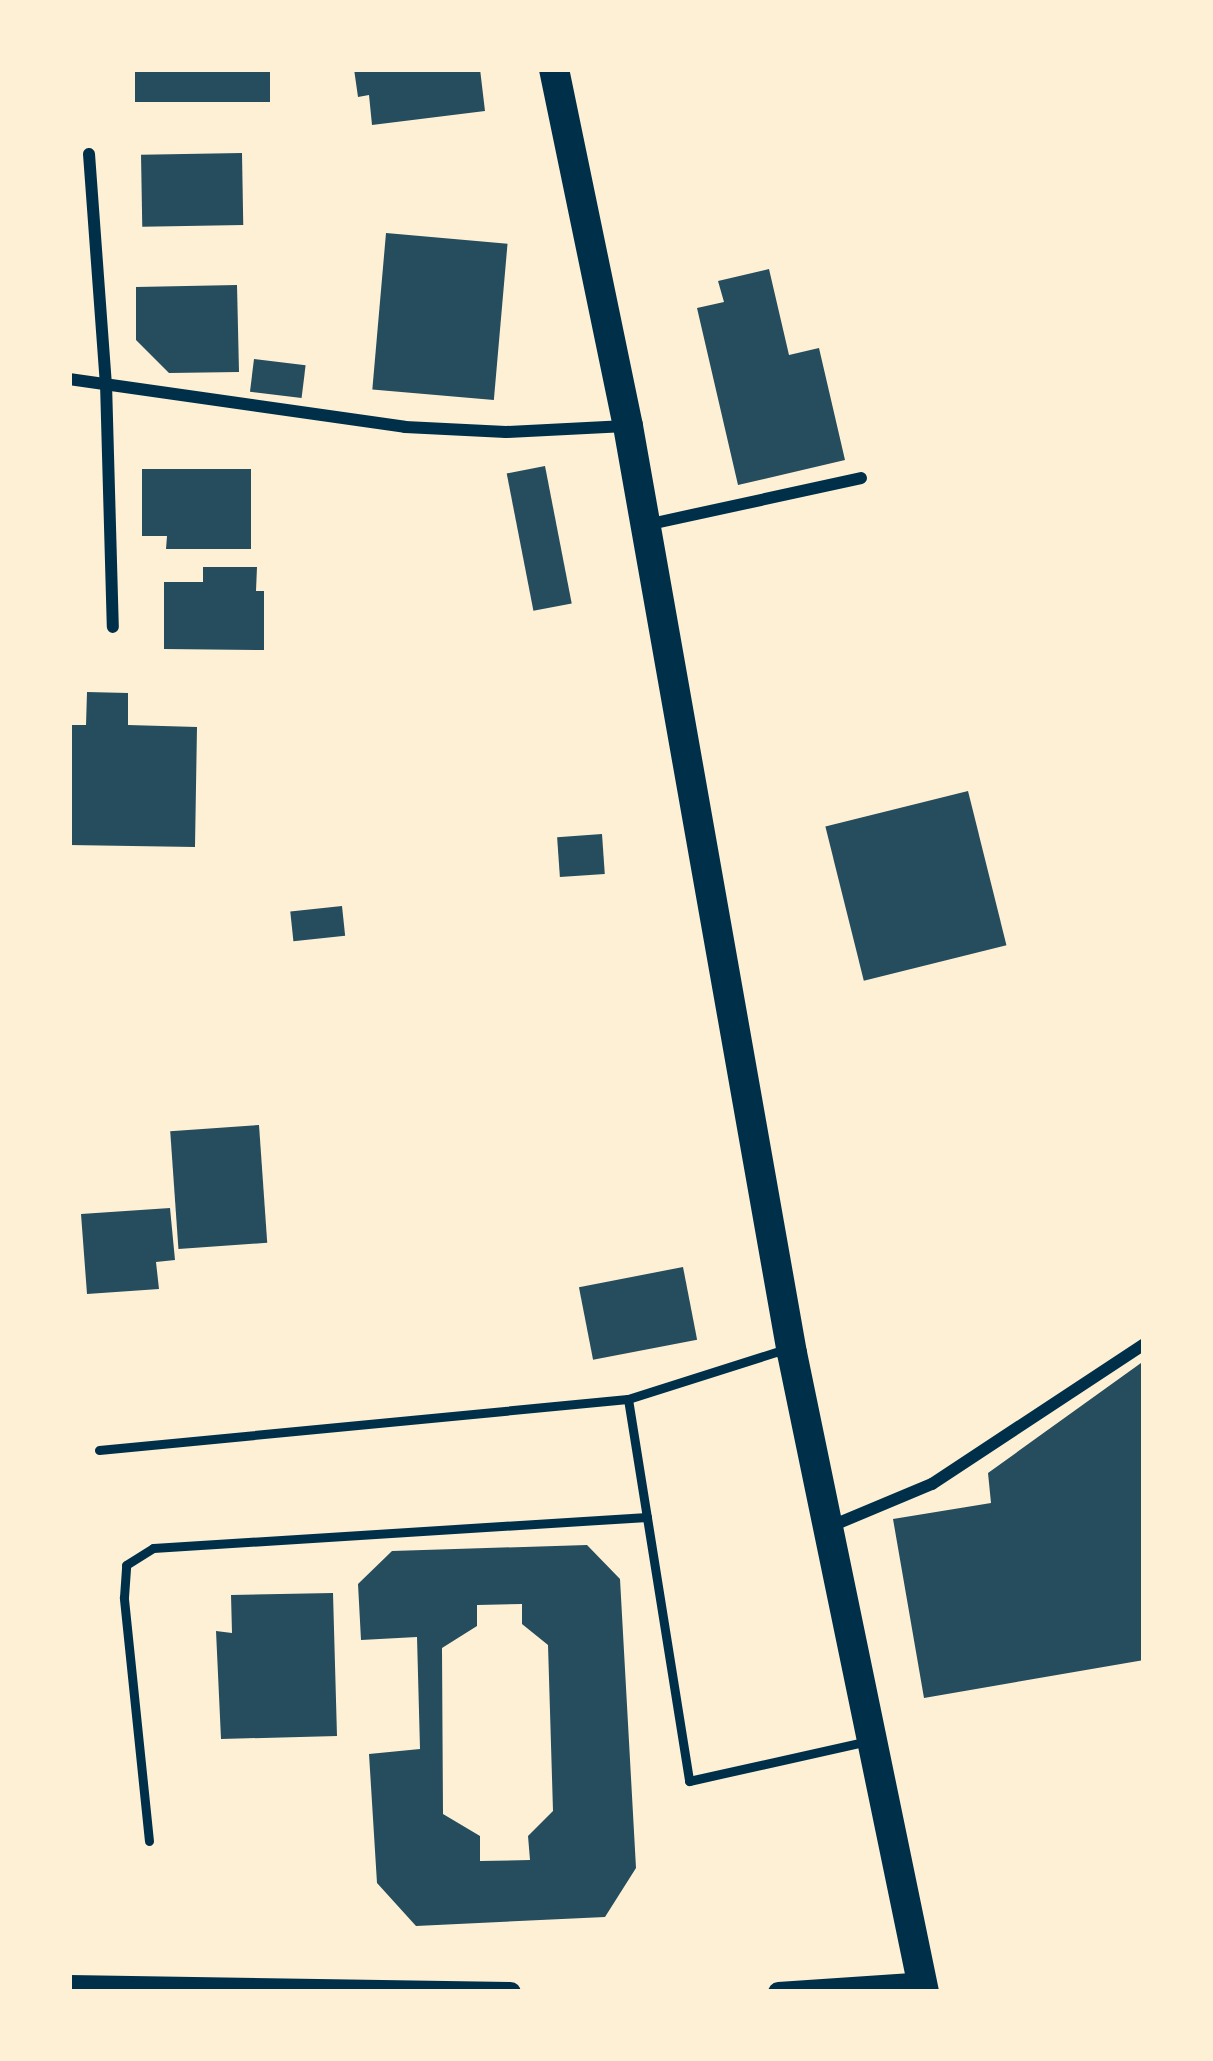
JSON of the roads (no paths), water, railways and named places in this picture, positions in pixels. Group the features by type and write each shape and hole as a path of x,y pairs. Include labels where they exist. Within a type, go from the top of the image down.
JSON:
{"main road":[{"path":"554,69 628,426 791,1348 924,1987"}],"street":[{"path":"89,154 106,383 112,627"},
{"path":"69,379 440,430 571,432 628,426"},
{"path":"645,526 861,478"},
{"path":"828,1527 932,1484 1144,1344"},
{"path":"69,1984 510,1992"},
{"path":"778,1992 924,1987"}],"lane":[{"path":"99,1450 628,1399 791,1348"},
{"path":"628,1399 689,1781 872,1741"},
{"path":"149,1840 124,1597 127,1565 153,1548 647,1517"}]}
